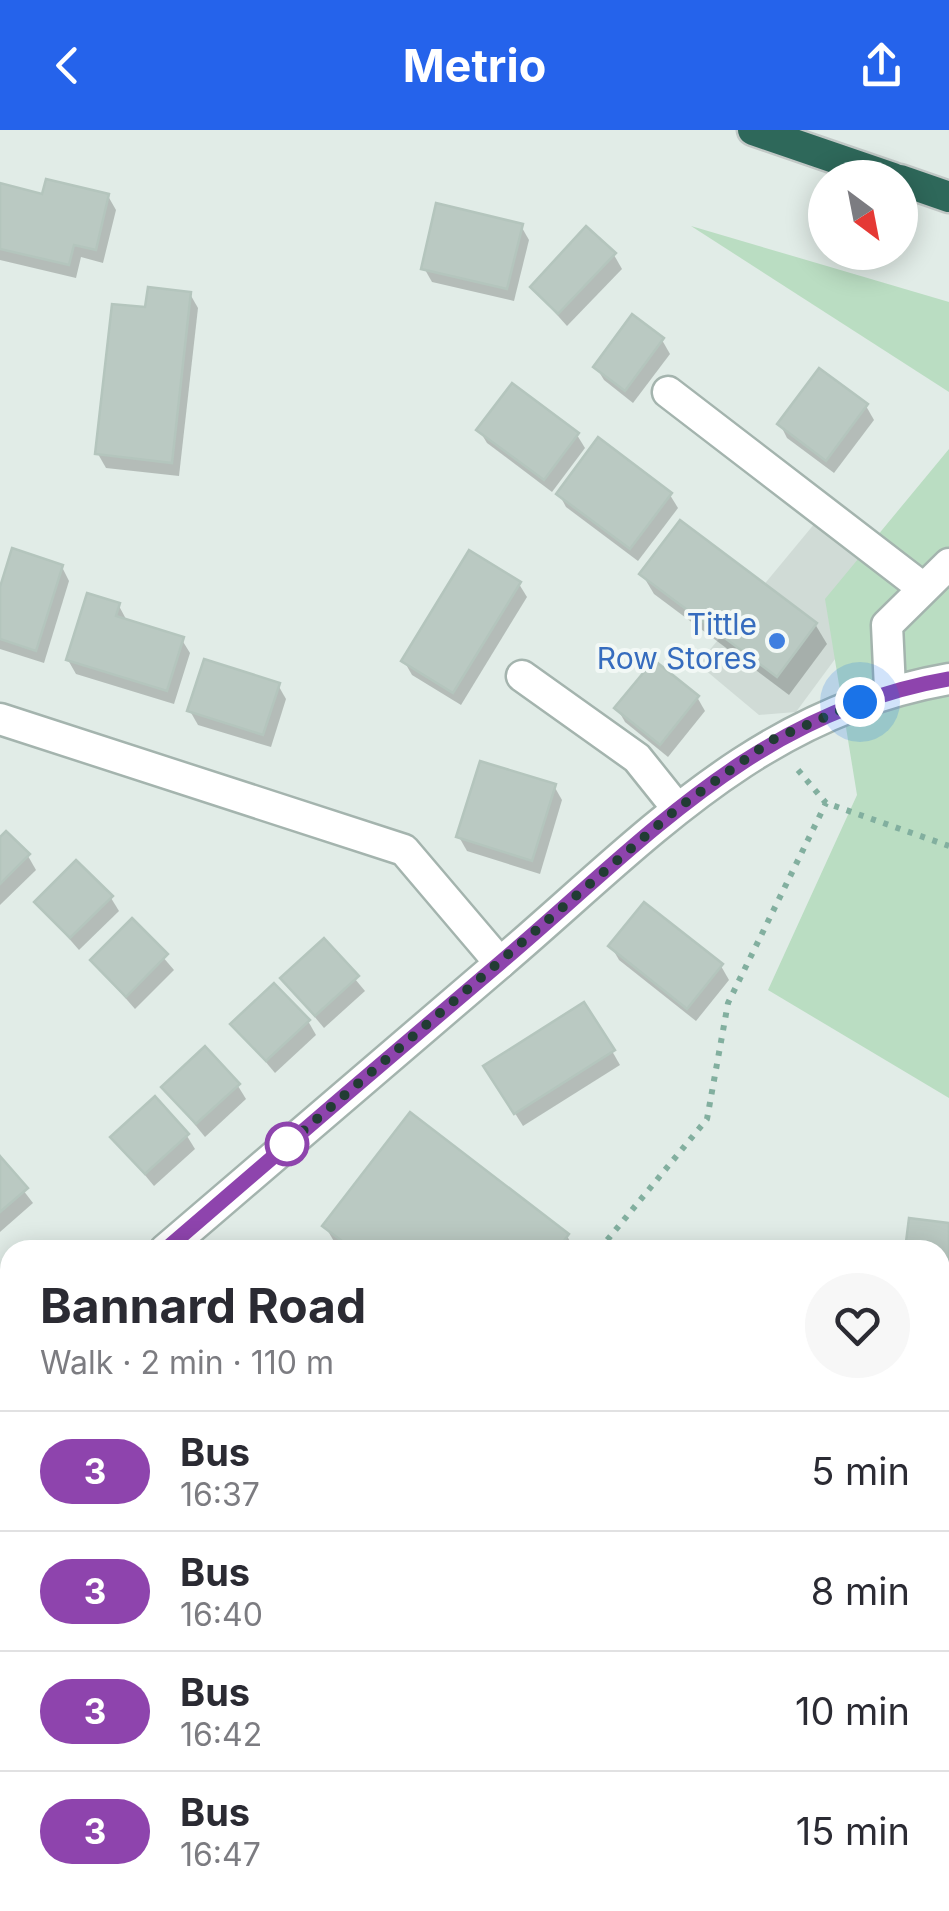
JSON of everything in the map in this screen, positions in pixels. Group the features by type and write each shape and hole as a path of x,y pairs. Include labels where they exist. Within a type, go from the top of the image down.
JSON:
{"highway":[{"path":"753,130 841,160"},
{"path":"918,186 949,197"}],"street":[{"path":"668,392 923,588"},
{"path":"890,689 887,625 949,564"},
{"path":"522,676 637,758 678,808"},
{"path":"177,1240 678,808 772,740 890,689 949,679"},
{"path":"0,720 404,850 500,963"}],"path":[{"path":"608,1240 707,1118 728,1002 826,802 949,846"}],"shaded area":[{"path":"820,517 894,579 796,712 759,715 698,664"}],"green space":[{"path":"691,226 808,260 808,270 840,270 949,302 949,392"},
{"path":"949,449 949,1098 768,990 857,795 825,599"}],"building":[{"path":"46,179 109,194 96,250 74,245 69,265 0,249 0,183 42,194"},
{"path":"436,203 523,224 507,289 421,269"},
{"path":"586,226 616,253 558,314 530,287"},
{"path":"148,287 191,292 172,463 95,454 112,304 145,307"},
{"path":"632,314 664,338 625,391 593,367"},
{"path":"819,368 868,404 826,461 777,424"},
{"path":"512,383 579,433 544,480 476,430"},
{"path":"598,437 672,493 630,549 556,494"},
{"path":"680,520 817,623 777,677 639,574"},
{"path":"12,548 63,565 36,651 0,639 0,587"},
{"path":"469,550 521,582 453,693 401,661"},
{"path":"87,593 120,603 116,616 184,637 167,691 66,660"},
{"path":"204,659 280,683 263,735 187,711"},
{"path":"654,660 699,696 660,745 614,708"},
{"path":"480,761 556,784 532,861 456,837"},
{"path":"6,831 30,854 0,884 0,837"},
{"path":"76,860 113,896 70,938 34,902"},
{"path":"644,902 723,964 687,1009 608,946"},
{"path":"132,918 168,954 126,997 90,960"},
{"path":"324,938 359,976 315,1016 280,978"},
{"path":"274,983 310,1020 266,1061 230,1024"},
{"path":"584,1002 615,1050 514,1114 483,1066"},
{"path":"205,1046 240,1084 196,1124 161,1087"},
{"path":"155,1096 189,1134 145,1174 110,1137"},
{"path":"410,1112 569,1234 564,1240 341,1240 322,1226"},
{"path":"0,1156 28,1188 0,1212"},
{"path":"909,1218 949,1223 949,1240 906,1240"}],"bus line":[{"name":"3","path":"177,1240 678,808 772,740 890,689 949,679"}],"place":[{"name":"Tittle Row Stores","path":"777,641"}],"route":[{"path":"287,1144 275,1155 678,808 772,740 860,702"}]}
